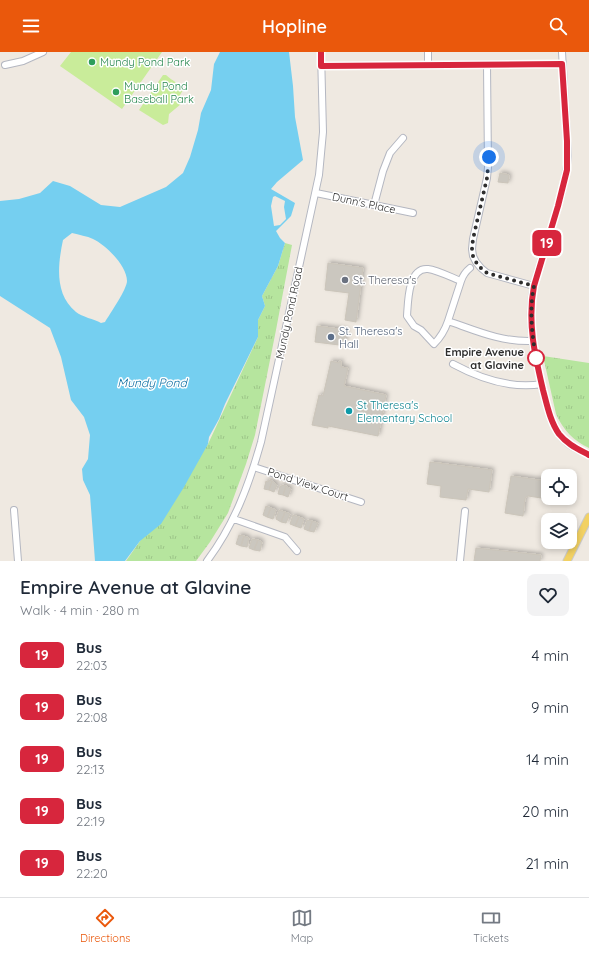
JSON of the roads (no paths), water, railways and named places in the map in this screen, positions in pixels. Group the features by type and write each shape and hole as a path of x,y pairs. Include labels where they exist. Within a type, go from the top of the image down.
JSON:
{"main road":[{"path":"567,561 589,517"}],"street":[{"path":"5,65 23,61 43,52"},
{"name":"Mundy Pond Road","path":"207,561 234,519 244,497 261,442 316,193 322,153 323,132 321,52"},
{"path":"428,52 428,64"},
{"path":"562,52 567,141 567,170 534,286 531,310 532,341 552,421 559,434 571,446 589,455"},
{"path":"321,66 562,64"},
{"path":"487,65 488,167 487,178 473,239 473,256 481,268 487,273 534,286"},
{"path":"374,206 383,171 390,153 403,138"},
{"name":"Dunn's Place","path":"316,193 413,213"},
{"path":"461,281 428,269 420,270 415,274 412,282 407,316 409,321 428,336 434,344 443,334 461,281 464,274 470,268"},
{"path":"448,321 496,338 532,341"},
{"path":"453,364 477,375 497,381 533,386 542,384"},
{"name":"Pond View Court","path":"254,466 361,502"},
{"path":"14,510 18,561"},
{"path":"460,561 465,511"},
{"path":"234,519 285,537 297,551"}],"water":[{"name":"Mundy Pond","path":"220,52 289,52 295,117 303,160 271,189 295,203 291,216 276,231 285,243 278,266 262,296 265,306 258,320 258,337 209,437 208,444 184,487 161,524 140,541 125,561 95,561 90,495 83,480 82,469 88,459 90,435 84,417 71,400 61,357 50,328 0,296 0,201 19,199 40,193 53,181 70,186 101,205 120,207 166,187 183,173 190,157 198,130 201,113 211,90 214,64","holes":["275,196 285,201 284,207 286,219 280,225 274,226 271,206 273,197","72,233 91,238 104,246 124,269 127,281 126,285 118,302 105,322 101,323 79,314 69,305 64,297 59,278 60,259 63,240"]}],"place":[{"name":"Mundy Pond Park","path":"92,62"},
{"name":"Mundy Pond Baseball Park","path":"116,92"},
{"name":"St. Theresa's","path":"345,280"},
{"name":"St. Theresa's Hall","path":"331,337"},
{"name":"Empire Avenue at Glavine","path":"536,358"},
{"name":"St Theresa's Elementary School","path":"349,411"}]}
